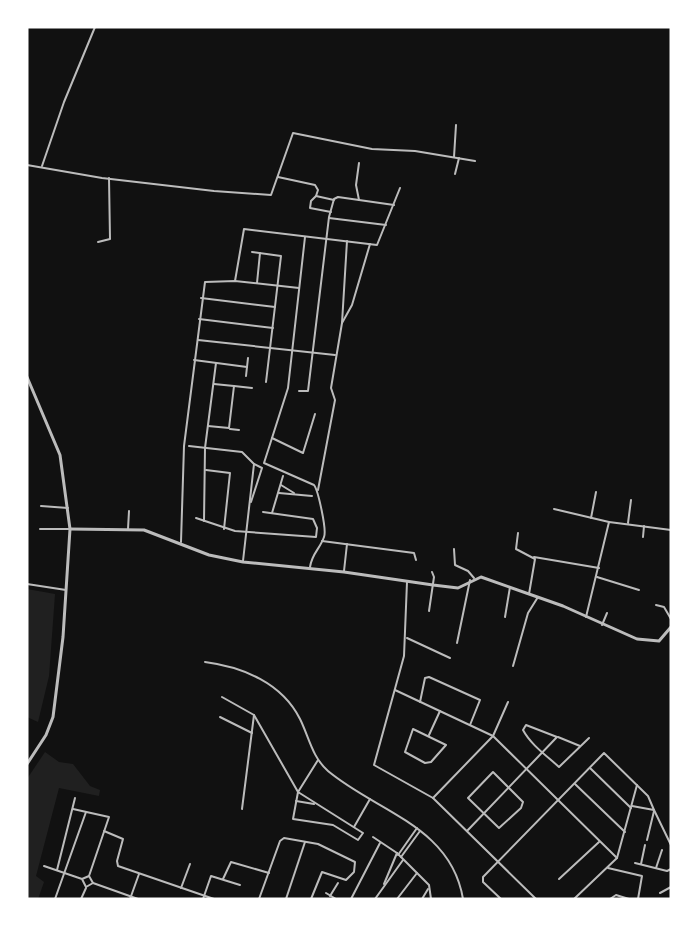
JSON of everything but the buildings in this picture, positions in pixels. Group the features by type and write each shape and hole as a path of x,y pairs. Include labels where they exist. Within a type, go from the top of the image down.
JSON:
{"street":[{"path":"42,166 72,81 95,27"},
{"path":"454,157 456,125"},
{"path":"27,165 109,178 214,191 242,191 266,196 271,195 293,133 372,149 475,161"},
{"path":"455,174 459,158"},
{"path":"358,163 356,185 359,200"},
{"path":"278,177 315,185 316,196"},
{"path":"98,242 110,239 109,178"},
{"path":"235,281 244,229 378,244 400,188"},
{"path":"316,196 334,200 338,197 394,205"},
{"path":"316,196 311,201 310,208 331,212"},
{"path":"299,391 308,391 326,239 334,200"},
{"path":"329,218 386,225"},
{"path":"305,237 288,388 265,464 314,485 318,492 326,530 322,541 313,553 310,568"},
{"path":"318,492 335,400 331,388 342,323 347,241"},
{"path":"342,323 352,304 370,244"},
{"path":"252,252 281,256 266,382"},
{"path":"257,283 260,253"},
{"path":"181,542 184,446 201,298 207,280 299,288"},
{"path":"201,298 275,307"},
{"path":"199,319 273,328"},
{"path":"197,340 335,355"},
{"path":"246,376 248,358"},
{"path":"194,360 247,367"},
{"path":"204,521 205,448 216,363"},
{"path":"27,377 60,454 70,529 53,717 46,735 27,764"},
{"path":"213,384 252,388"},
{"path":"229,429 234,386"},
{"path":"272,438 303,453 315,414"},
{"path":"208,426 239,430"},
{"path":"189,446 242,452 254,464 262,468 248,510"},
{"path":"243,562 254,464"},
{"path":"206,470 230,473 224,529"},
{"path":"272,513 283,476"},
{"path":"280,484 296,495"},
{"path":"591,519 596,492"},
{"path":"279,493 312,496"},
{"path":"628,523 631,500"},
{"path":"41,506 68,508"},
{"path":"554,509 591,519 671,530"},
{"path":"128,529 129,511"},
{"path":"196,518 224,529 316,537 317,528 313,519 263,512"},
{"path":"586,617 609,522"},
{"path":"643,537 644,526"},
{"path":"40,529 144,530 181,542 209,555 243,562 344,572 458,588 472,579 489,579 637,639 653,642 661,639 671,627"},
{"path":"518,533 516,549 534,557 599,568"},
{"path":"322,541 414,553 416,560"},
{"path":"344,572 347,544"},
{"path":"454,549 455,565 468,571 472,579 457,643"},
{"path":"529,594 535,566 534,557"},
{"path":"429,611 433,585 432,572"},
{"path":"597,577 639,590"},
{"path":"407,582 404,656 374,765 433,798 537,899"},
{"path":"27,585 66,590"},
{"path":"505,617 510,587"},
{"path":"513,666 528,614 538,597"},
{"path":"656,605 664,607 671,619"},
{"path":"602,625 607,613"},
{"path":"405,637 450,657"},
{"path":"206,662 253,674 280,694 299,718 318,760 330,773 417,828 453,863 463,899"},
{"path":"420,702 425,678 429,676 477,699 480,703 470,725"},
{"path":"394,690 493,736 617,858"},
{"path":"222,698 254,715 298,792 363,833 358,840 333,825 293,819 298,792 318,760"},
{"path":"433,798 493,736 508,702"},
{"path":"429,735 440,711"},
{"path":"242,809 254,715"},
{"path":"220,717 252,733"},
{"path":"580,746 528,724 524,727 527,736 559,767 589,738"},
{"path":"412,729 429,735 446,745 430,762 425,763 406,753 412,729"},
{"path":"467,831 557,737"},
{"path":"501,899 482,879 606,753 648,796 671,845"},
{"path":"590,768 632,807 654,810"},
{"path":"493,772 509,787 523,802 521,808 499,828 483,814 469,796 493,772"},
{"path":"575,784 625,832"},
{"path":"574,899 617,858 638,784"},
{"path":"57,870 75,798"},
{"path":"354,827 371,798"},
{"path":"296,801 317,804"},
{"path":"73,809 109,816 89,876 93,883 138,899"},
{"path":"647,840 654,810"},
{"path":"55,899 86,812"},
{"path":"375,899 417,828"},
{"path":"104,831 123,839 117,861 118,866 214,899"},
{"path":"382,890 400,856 420,831"},
{"path":"373,837 400,856 417,873 429,888 431,899"},
{"path":"259,899 282,839 328,848 355,862 354,872 346,880 322,872 311,899"},
{"path":"559,879 600,841"},
{"path":"286,899 305,842"},
{"path":"351,899 380,842"},
{"path":"641,864 645,845"},
{"path":"656,868 662,850"},
{"path":"223,879 231,862 269,873"},
{"path":"635,863 667,871 671,869"},
{"path":"181,888 190,864"},
{"path":"44,866 82,879 89,876"},
{"path":"608,868 642,876 638,899"},
{"path":"398,899 417,873"},
{"path":"131,898 140,874"},
{"path":"203,897 211,876 240,885"},
{"path":"82,879 86,887"},
{"path":"81,899 86,887 93,883"},
{"path":"330,896 338,884"},
{"path":"660,893 671,887"},
{"path":"422,899 429,888"},
{"path":"326,893 336,899"},
{"path":"610,899 616,897 628,899"}],"shaded area":[{"path":"27,589 55,594 49,676 38,722 27,717"},
{"path":"45,752 59,762 73,764 90,786 100,790 99,796 59,788 36,876 44,882 38,899 27,899 27,779"}]}
